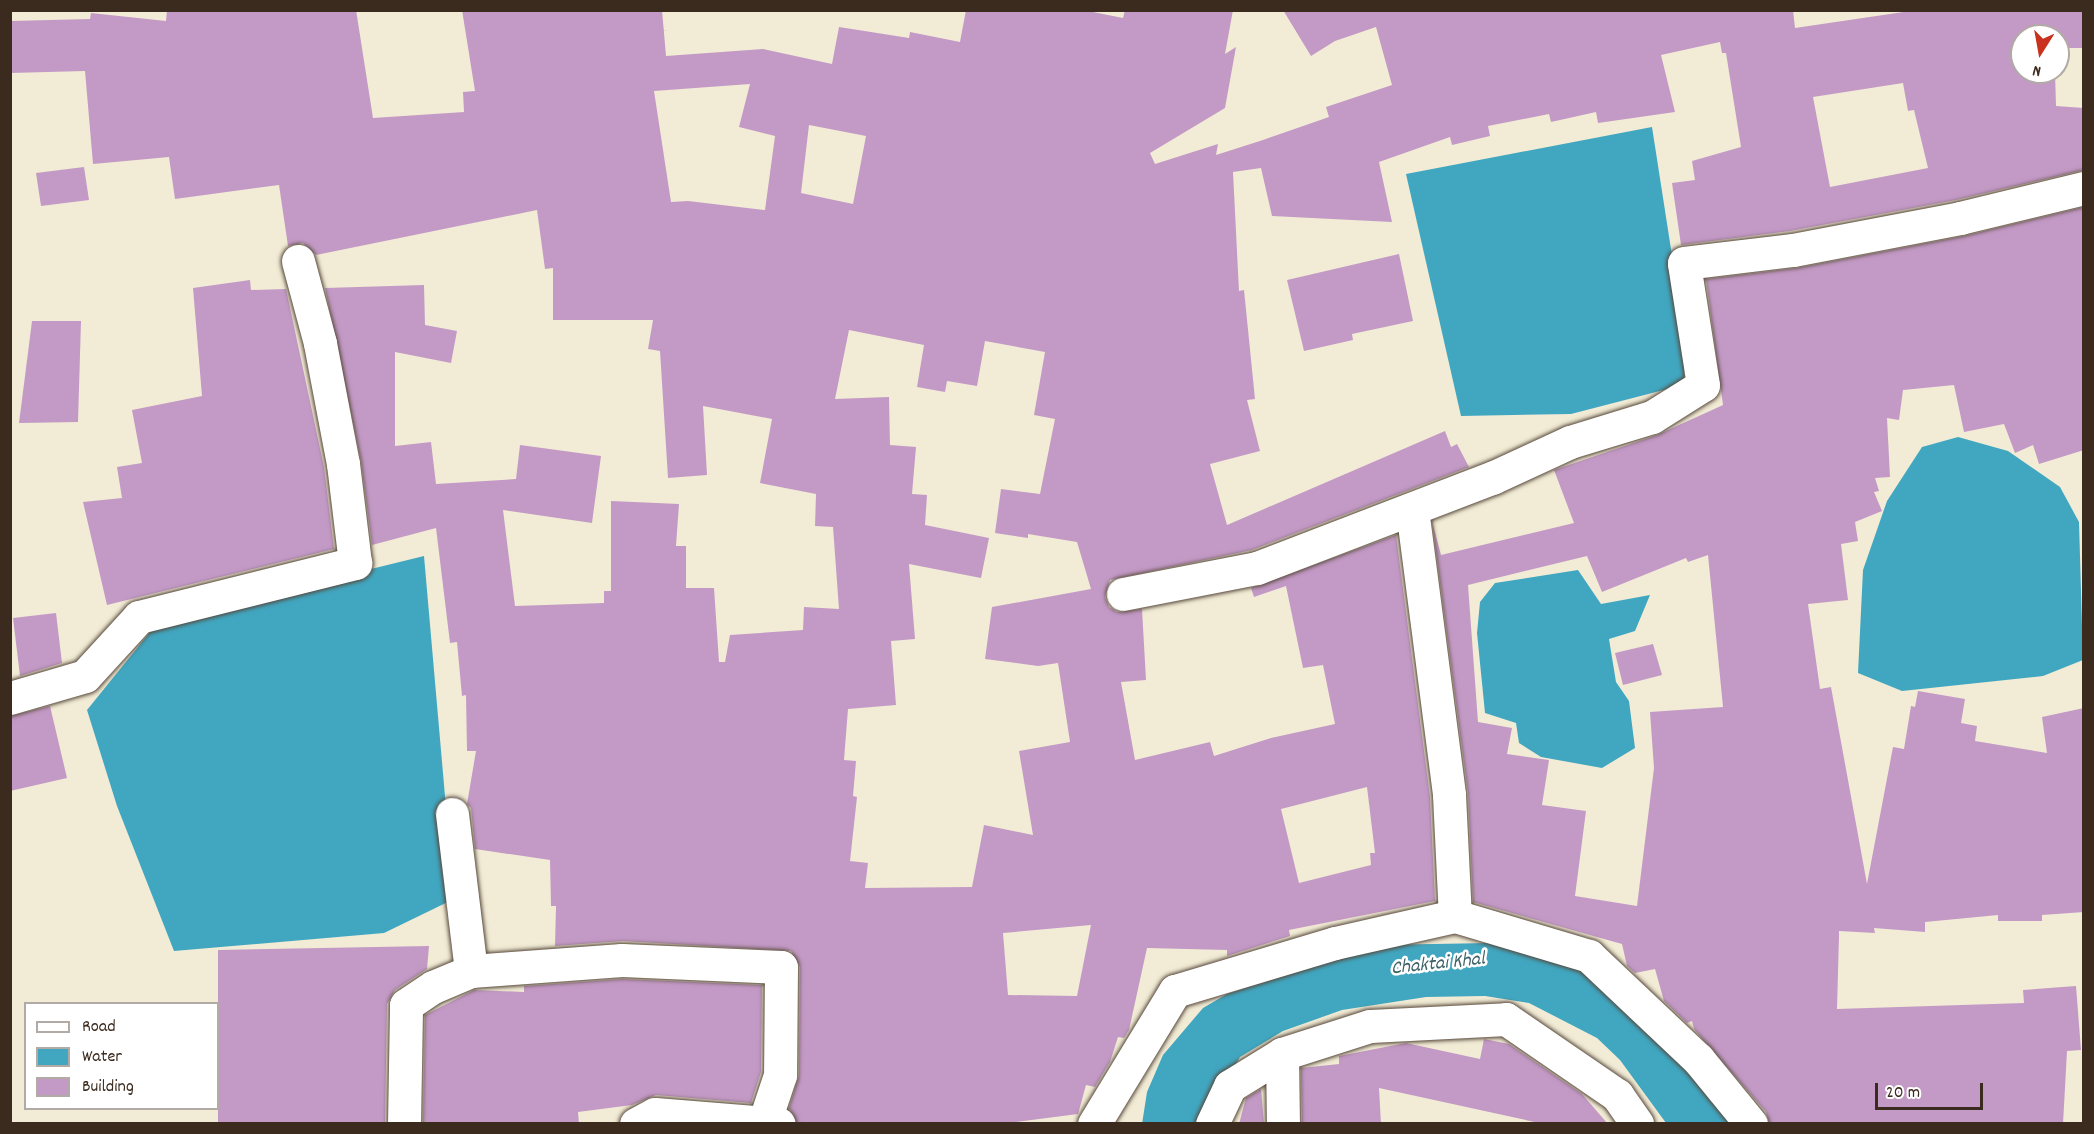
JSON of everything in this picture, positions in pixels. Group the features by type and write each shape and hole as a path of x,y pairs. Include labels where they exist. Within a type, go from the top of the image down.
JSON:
{"street":[{"path":"1123,594 1257,568 1412,510 1570,442 1652,417 1703,385 1684,263 1793,250 1960,218 2084,188"},
{"path":"10,698 85,676 139,617 355,563 343,464 321,343 298,261"},
{"path":"1412,510 1449,795 1455,916"},
{"path":"452,814 471,971"},
{"path":"1094,1124 1175,991 1335,942 1455,916 1589,956 1698,1059 1750,1124"},
{"path":"404,1124 406,1005 433,987 471,971 622,960 781,967 780,1075 772,1122 655,1114 636,1124"},
{"path":"1212,1124 1230,1086 1282,1054 1371,1026 1506,1019 1617,1095 1637,1124"},
{"path":"1282,1054 1283,1124"}],"water":[{"path":"1652,127 1687,352 1683,385 1571,414 1461,416 1406,174"},
{"path":"1958,437 2008,451 2060,487 2079,522 2083,660 2043,676 1902,691 1858,673 1863,570 1887,501 1922,447"},
{"path":"424,556 454,899 384,933 174,951 117,806 87,710 159,621"},
{"path":"1578,570 1601,604 1650,595 1635,631 1609,639 1616,682 1629,701 1635,748 1602,768 1541,757 1519,743 1516,723 1485,713 1477,633 1480,602 1495,583"},
{"name":"Chaktai Khal","path":"1489,943 1547,954 1602,978 1740,1123 1666,1123 1620,1060 1597,1038 1529,1003 1485,996 1426,997 1342,1010 1283,1031 1240,1057 1201,1123 1142,1124 1147,1092 1163,1055 1203,1008 1227,994 1378,945"}],"building":[{"path":"167,10 356,10 373,118 464,112 463,92 475,91 462,10 662,10 666,56 763,49 832,64 839,27 909,38 910,32 960,42 966,10 1083,10 1123,18 1125,10 1233,10 1225,54 1236,47 1225,108 1150,153 1155,164 1218,144 1216,155 1263,140 1329,117 1326,107 1392,85 1376,27 1335,41 1311,56 1283,10 1793,10 1795,28 1917,10 2084,10 2084,48 2070,48 2070,24 2010,24 2010,84 2055,84 2056,106 2084,108 2084,170 1956,200 1790,231 1681,245 1672,183 1695,180 1692,161 1741,147 1726,53 1722,53 1720,42 1661,55 1675,112 1598,123 1596,112 1551,122 1549,114 1488,126 1490,136 1452,145 1450,137 1379,162 1392,222 1272,216 1261,168 1233,172 1239,291 1244,290 1255,399 1247,400 1260,451 1210,464 1227,525 1445,431 1451,447 1457,444 1469,467 1252,550 1110,580 1105,597 1109,607 1117,612 1142,609 1146,680 1121,682 1135,760 1210,742 1214,756 1271,738 1335,724 1323,665 1303,668 1286,586 1254,597 1251,588 1396,535 1430,797 1435,901 1289,930 1290,936 1227,956 1227,950 1147,948 1129,1030 1124,1038 1118,1037 1110,1062 1095,1087 1086,1085 1078,1114 1001,1124 797,1124 789,1108 799,1075 800,967 791,951 623,941 555,946 556,906 551,906 550,860 475,849 471,808 467,804 476,751 467,751 466,695 462,696 457,642 450,643 436,528 372,545 361,461 325,288 424,285 425,325 457,331 451,363 395,352 395,446 431,442 436,484 516,479 520,445 601,456 592,523 503,510 515,606 604,603 604,591 611,591 611,501 679,504 676,546 686,546 686,588 714,588 719,662 725,662 730,635 803,630 804,607 839,609 833,527 815,526 816,494 760,483 772,419 703,406 707,475 668,478 660,351 648,349 653,320 553,320 553,268 545,269 537,210 316,255 303,243 288,246 279,185 175,199 169,157 93,164 85,71 10,73 10,21 90,19 91,13 166,21","holes":["1903,83 1908,111 1914,110 1928,168 1830,187 1813,97","750,84 739,127 775,136 765,210 688,201 671,202 654,91","809,125 866,136 853,204 801,193","849,330 924,345 917,387 945,392 947,381 977,386 985,341 1045,352 1034,415 1055,419 1040,494 1001,489 995,533 1028,538 1028,534 1077,542 1091,589 992,607 985,659 1038,666 1058,663 1070,742 1019,751 1033,835 984,825 972,887 865,888 868,863 850,861 857,797 853,796 856,761 844,760 848,709 896,705 891,641 915,639 909,564 981,578 989,538 925,525 927,495 912,494 916,447 890,445 889,397 835,399","1367,787 1375,853 1370,853 1371,865 1299,883 1281,809","1091,925 1077,996 1008,995 1003,933"]},
{"path":"84,167 89,200 41,206 36,173"},
{"path":"2084,207 2084,450 2039,464 2033,445 2015,453 2004,424 1964,432 1954,385 1903,390 1899,420 1887,418 1890,477 1875,478 1879,491 1874,492 1882,511 1855,522 1858,541 1841,544 1848,600 1808,604 1820,689 1831,687 1867,884 1893,747 1904,749 1911,706 1915,707 1918,691 1965,699 1961,723 1977,726 1975,741 2047,753 2042,717 2084,708 2084,912 2042,915 2042,921 1998,921 1998,915 1925,922 1925,932 1874,928 1875,933 1839,931 1837,1009 2024,1003 2023,990 2076,986 2081,1050 2067,1051 2063,1124 1769,1124 1766,1112 1694,1029 1692,1021 1687,1023 1664,1001 1655,969 1635,973 1627,966 1622,944 1473,902 1468,793 1432,521 1441,555 1574,523 1554,470 1657,435 1723,405 1706,279 1797,268 1964,236","holes":["1708,555 1723,707 1650,712 1654,768 1637,906 1575,896 1586,811 1542,805 1549,760 1507,754 1512,728 1478,722 1468,585 1587,556 1602,592 1686,558 1688,562"]},
{"path":"1399,254 1413,321 1352,334 1353,340 1304,351 1287,280"},
{"path":"250,280 251,290 286,289 324,467 334,549 107,605 83,502 122,498 117,467 142,463 132,410 202,396 193,288"},
{"path":"32,321 81,321 78,422 19,423"},
{"path":"56,613 62,663 20,676 13,618"},
{"path":"1653,644 1662,675 1623,685 1615,653"},
{"path":"50,706 67,778 10,791 10,716"},
{"path":"429,946 427,969 395,990 387,1004 385,1124 218,1124 218,950"},
{"path":"622,979 762,985 761,1072 751,1103 656,1095 632,1105 578,1112 579,1124 423,1124 425,1015 474,990 524,992 524,986"},
{"path":"1484,1039 1509,1044 1582,1094 1608,1124 1544,1124 1379,1088 1381,1124 1302,1124 1301,1068 1339,1064 1339,1056 1406,1043 1480,1059"},
{"path":"1261,1089 1264,1124 1239,1124 1246,1098"}]}
